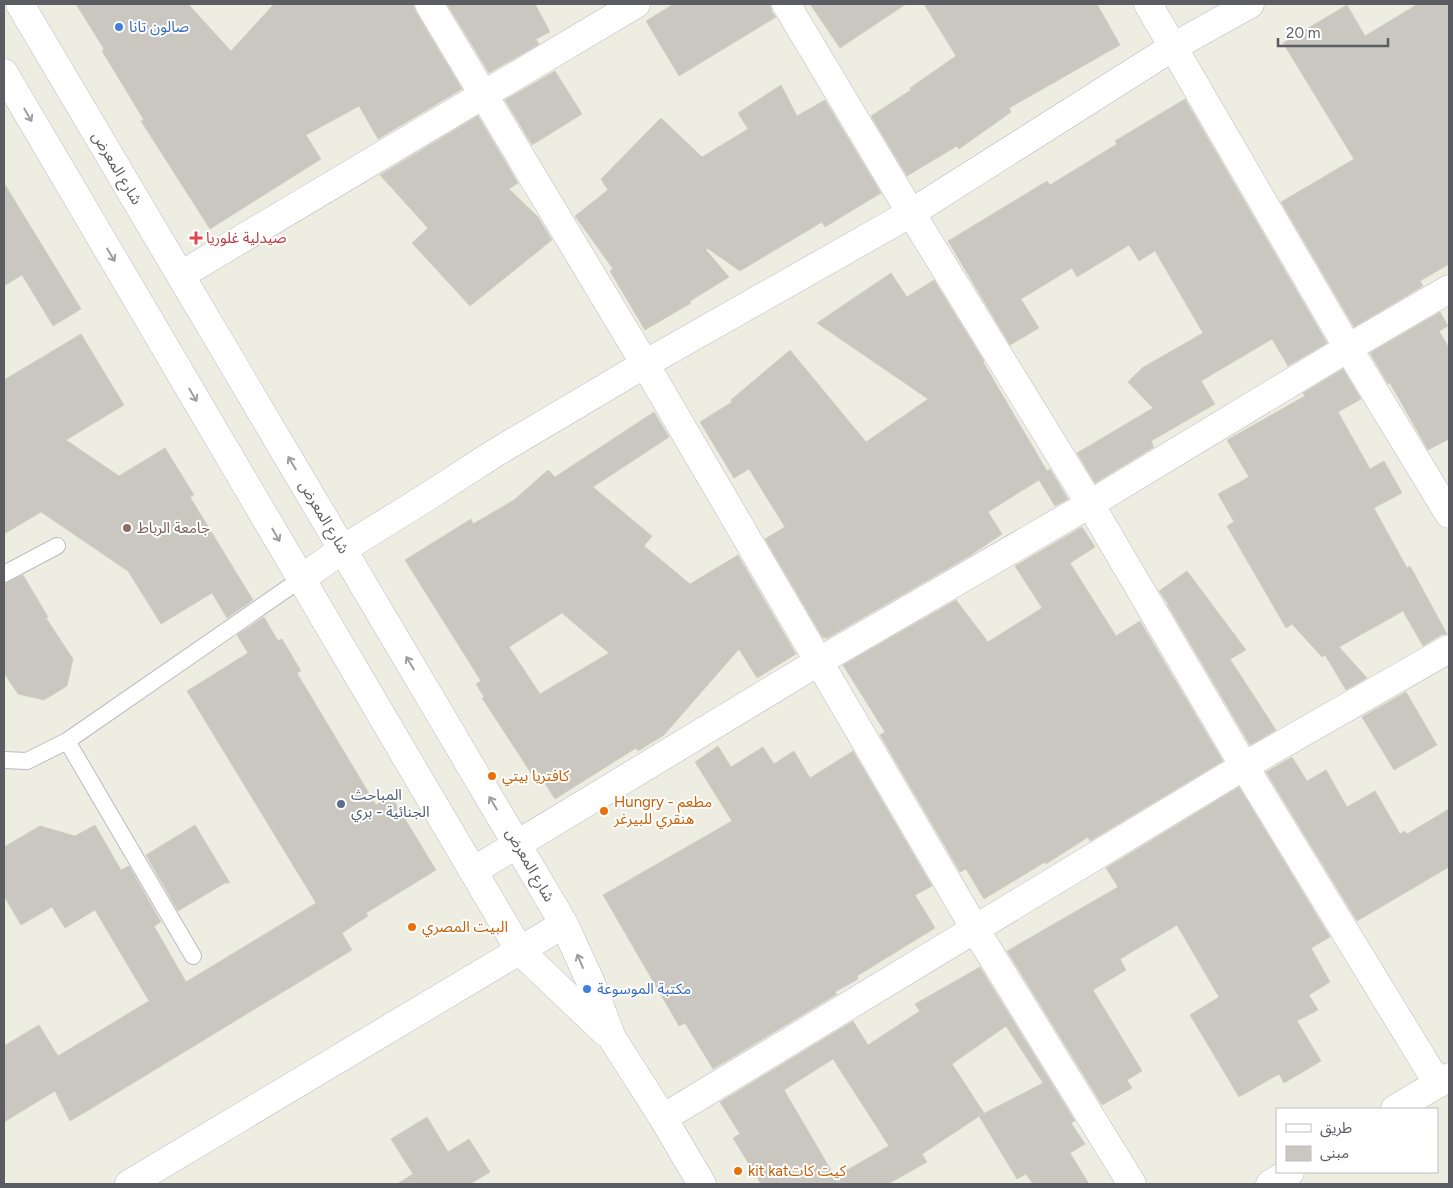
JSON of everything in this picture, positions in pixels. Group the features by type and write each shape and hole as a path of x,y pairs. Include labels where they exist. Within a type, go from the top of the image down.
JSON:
{"street":[{"name":"شارع المعرض","path":"21,4 564,924 591,983 612,1038 702,1184"},
{"path":"429,4 644,364 975,930 1132,1184"},
{"path":"181,275 636,4"},
{"path":"786,4 911,214 1090,504 1244,766 1444,1080 1397,1108"},
{"path":"1148,4 1348,348 1449,514"},
{"path":"301,579 495,453 644,364 911,214 1173,47 1250,4"},
{"name":"شارع المعرض","path":"4,73 520,951 612,1038"},
{"path":"473,871 818,662 1090,504 1449,289"},
{"path":"663,1118 1244,766 1449,649"},
{"path":"129,1184 564,924"},
{"path":"1270,1184 1288,1173"}],"lane":[{"path":"4,574 57,546"},
{"path":"4,760 27,761 67,741 301,579"},
{"path":"67,741 193,956"}],"building":[{"path":"76,4 188,4 231,51 274,4 413,4 462,89 378,139 359,106 306,135 321,159 210,229 141,121 144,120"},
{"path":"447,4 535,4 550,32 536,39 539,44 489,73"},
{"path":"674,4 770,4 772,12 776,17 679,76 646,21"},
{"path":"810,4 906,4 840,48"},
{"path":"924,4 1097,4 1120,45 1009,108 1011,112 959,149 957,146 907,176 871,116 911,90 910,88 956,56"},
{"path":"1418,4 1449,4 1449,264 1420,281 1423,286 1354,327 1281,202 1354,159 1283,43 1347,5 1365,36"},
{"path":"555,71 582,114 532,145 505,100"},
{"path":"781,85 797,116 825,100 881,193 825,227 822,222 740,271 707,248 706,250 729,277 690,301 691,303 645,330 610,271 613,269 575,216 608,190 601,179 661,118 702,157 748,129 738,113"},
{"path":"1185,99 1327,343 1288,366 1272,339 1201,381 1215,404 1151,441 1154,447 1095,483 1077,453 1153,408 1128,382 1142,368 1203,333 1155,251 1139,261 1129,245 1077,277 1072,268 1021,299 1039,328 1010,345 948,241 1047,181 1050,185 1117,144 1115,141"},
{"path":"478,116 518,183 509,189 538,217 552,240 470,306 412,243 428,228 380,175"},
{"path":"4,183 81,309 53,326 22,275 4,286"},
{"path":"891,273 907,297 934,280 984,361 1047,471 1050,469 1068,499 1055,506 1039,480 988,512 1002,534 971,555 826,639 825,637 823,638 765,539 785,527 749,469 734,478 700,422 732,402 731,400 790,350 866,442 928,399 817,323"},
{"path":"1440,312 1448,326 1439,331 1449,348 1449,439 1428,450 1390,383 1388,384 1370,353"},
{"path":"81,334 124,405 66,440 119,476 165,448 194,495 190,497 253,600 227,618 212,593 161,624 128,571 41,512 4,534 4,380"},
{"path":"1343,369 1361,399 1338,412 1370,469 1384,461 1402,493 1374,508 1407,568 1410,566 1447,634 1441,635 1423,646 1403,611 1339,647 1367,678 1346,690 1325,655 1322,657 1292,624 1286,628 1227,526 1234,522 1218,494 1249,477 1227,440 1305,396 1303,393"},
{"path":"654,412 669,437 593,487 652,536 644,546 690,584 738,555 796,654 757,678 739,649 664,735 638,751 636,748 555,799 536,769 531,773 482,698 484,697 476,684 481,681 405,560 471,519 473,524 514,500 548,470 555,477","holes":["562,613 609,653 540,694 509,647"]},
{"path":"1082,527 1095,547 1070,563 1116,636 1140,621 1223,761 1090,841 1088,837 1046,864 1045,862 984,899 966,869 960,872 880,735 885,732 843,665 956,600 988,642 1042,608 1015,566"},
{"path":"1187,571 1246,650 1230,659 1276,730 1250,745 1159,591"},
{"path":"23,575 48,617 46,618 73,659 67,686 44,700 18,694 4,673 4,584"},
{"path":"264,617 278,641 282,639 301,671 297,673 376,805 391,796 436,870 366,913 368,916 342,933 352,950 70,1121 55,1091 4,1122 4,1046 39,1025 58,1056 149,1001 95,910 65,928 52,907 21,925 4,896 4,847 40,826 75,836 95,825 121,870 129,866 161,922 154,926 186,982 316,903 187,691 248,653 237,635"},
{"path":"1406,692 1437,745 1394,770 1362,717"},
{"path":"718,746 731,767 763,747 774,764 794,751 810,778 853,751 932,886 915,895 935,928 857,976 858,979 835,992 837,994 713,1069 685,1023 679,1026 603,895 732,821 695,762"},
{"path":"1292,757 1307,781 1326,770 1347,807 1375,791 1400,834 1405,831 1407,834 1449,809 1449,867 1357,921 1266,772"},
{"path":"1239,787 1330,937 1311,948 1330,982 1309,995 1318,1010 1297,1021 1321,1061 1284,1083 1279,1074 1239,1097 1190,1015 1219,997 1177,925 1120,959 1126,970 1093,990 1142,1071 1127,1080 1132,1088 1102,1105 1007,951 1118,887 1106,868"},
{"path":"195,825 230,883 225,883 178,911 146,855"},
{"path":"980,967 1075,1121 1071,1123 1085,1144 1070,1153 1089,1184 1033,1184 1026,1174 1017,1179 979,1116 922,1154 927,1162 888,1184 761,1184 733,1138 740,1134 720,1102 853,1021 868,1045 920,1011 915,1004","holes":["1006,1026 1043,1083 981,1115 984,1113 952,1064","833,1059 889,1146 835,1177 784,1090"]},
{"path":"427,1117 448,1152 469,1139 490,1172 470,1184 397,1184 413,1174 391,1139"}],"place":[{"name":"صالون تانا","path":"119,27"},
{"name":"صيدلية غلوريا","path":"196,238"},
{"name":"جامعة الرباط","path":"127,528"},
{"name":"كافتريا بيتي","path":"492,776"},
{"name":"المباحث الجنائية - بري","path":"341,804"},
{"name":"Hungry - مطعم هنقري للبيرغر","path":"604,811"},
{"name":"البيت المصري","path":"412,927"},
{"name":"مكتبة الموسوعة","path":"587,989"},
{"name":"kit katكيت كات","path":"738,1171"}]}
